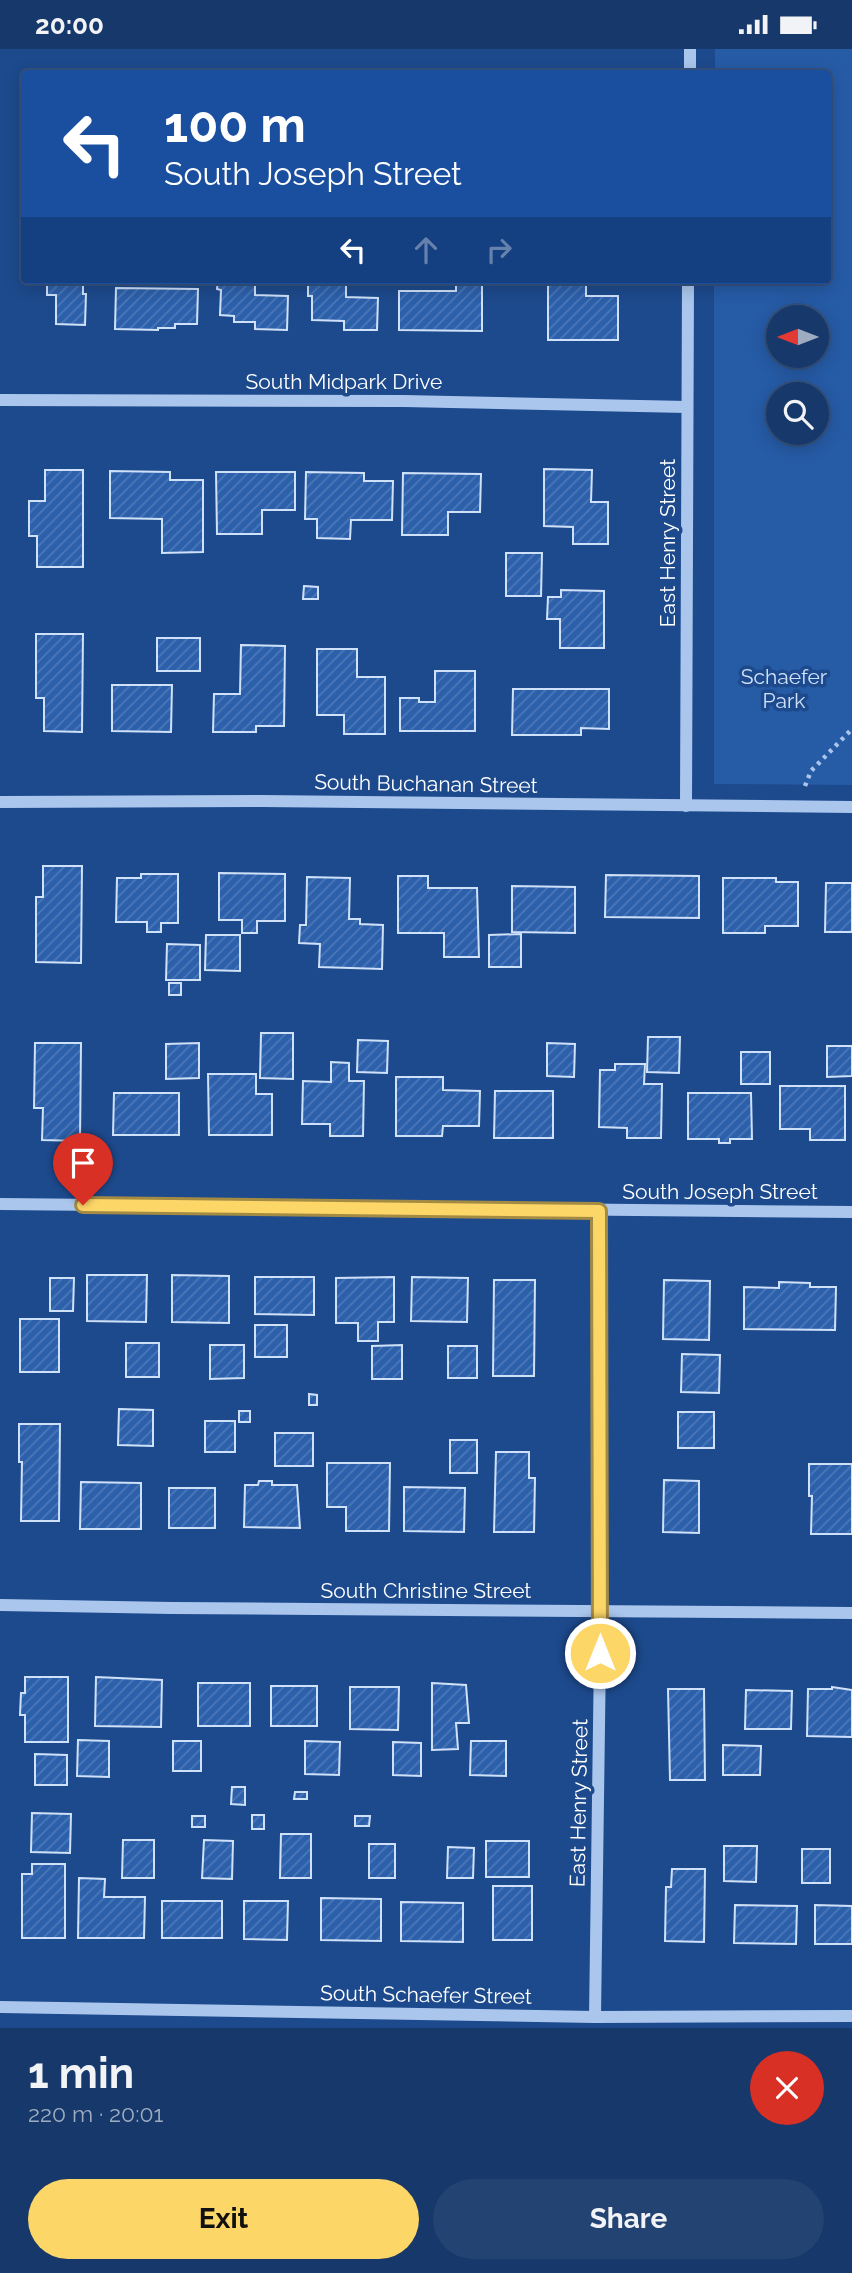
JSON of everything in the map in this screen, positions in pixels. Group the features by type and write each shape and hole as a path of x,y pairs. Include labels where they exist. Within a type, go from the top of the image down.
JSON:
{"street":[{"path":"690,49 690,70"},
{"name":"East Henry Street","path":"686,806 688,284"},
{"name":"South Midpark Drive","path":"0,400 404,401 687,407"},
{"name":"South Buchanan Street","path":"0,802 261,801 852,807"},
{"name":"South Joseph Street","path":"0,1205 852,1212"},
{"name":"East Henry Street","path":"595,2017 600,1611 599,1211"},
{"name":"South Christine Street","path":"0,1605 852,1613"},
{"name":"South Schaefer Street","path":"0,2007 595,2017 852,2016"}],"path":[{"path":"797,807 811,771 852,729"}],"green space":[{"name":"Schaefer Park","path":"715,49 852,49 852,785 714,784 714,284 831,284 831,70 715,70"}],"building":[{"path":"47,284 83,284 83,294 86,294 85,325 56,324 56,295 47,295"},
{"path":"218,284 255,284 255,295 288,296 287,330 255,329 255,322 234,322 234,316 220,315 221,290 217,289"},
{"path":"308,284 346,284 346,297 378,298 377,330 344,330 344,321 312,320 312,296 308,296"},
{"path":"456,284 482,284 482,331 399,330 399,291 456,291"},
{"path":"548,284 586,284 586,296 618,296 618,340 548,340"},
{"path":"116,288 198,289 197,324 175,324 175,328 158,330 115,329"},
{"path":"544,469 592,470 591,502 608,502 608,544 573,544 573,527 544,526"},
{"path":"45,470 83,470 83,567 37,567 37,536 29,536 29,501 45,501"},
{"path":"110,471 170,472 170,480 203,480 203,552 162,553 162,519 110,518"},
{"path":"216,472 295,472 295,510 262,510 262,534 217,534"},
{"path":"306,472 364,473 364,481 393,481 392,520 351,520 350,539 317,538 317,519 305,519"},
{"path":"403,473 481,474 480,512 448,512 448,535 402,535"},
{"path":"506,553 542,553 541,596 506,596"},
{"path":"304,586 318,587 318,599 303,599"},
{"path":"561,590 604,591 604,648 560,648 560,619 547,619 548,597 561,597"},
{"path":"36,634 83,634 82,732 44,731 44,698 36,698"},
{"path":"157,638 200,638 200,671 157,671"},
{"path":"241,645 285,646 284,726 256,726 256,732 213,732 214,694 240,694"},
{"path":"317,649 357,649 357,677 385,677 385,734 344,734 344,715 317,715"},
{"path":"435,671 475,671 475,731 400,731 400,698 419,698 419,702 435,702"},
{"path":"112,685 172,685 171,732 112,731"},
{"path":"513,689 609,689 609,729 581,728 581,735 512,735"},
{"path":"43,866 82,866 81,963 36,962 36,897 43,897"},
{"path":"219,873 285,874 285,921 257,921 257,933 242,933 242,920 219,920"},
{"path":"141,874 178,874 178,923 161,923 161,932 147,932 147,922 116,922 117,878 141,878"},
{"path":"606,875 699,876 699,918 605,917"},
{"path":"398,876 428,876 428,888 477,888 479,957 444,957 444,933 398,933"},
{"path":"307,877 350,878 349,919 360,919 360,924 383,925 382,969 319,967 320,944 299,943 300,925 306,925"},
{"path":"723,878 776,878 776,882 798,882 798,926 765,926 765,933 723,933"},
{"path":"826,883 852,883 852,932 825,932"},
{"path":"512,886 575,887 575,933 512,932"},
{"path":"521,934 521,967 489,967 489,935"},
{"path":"206,935 240,935 240,971 205,970"},
{"path":"167,944 200,945 200,980 166,980"},
{"path":"169,983 181,983 181,995 169,995"},
{"path":"261,1033 293,1033 293,1079 260,1078"},
{"path":"648,1037 680,1037 679,1073 647,1072"},
{"path":"358,1040 388,1041 387,1073 357,1072"},
{"path":"35,1043 81,1043 80,1141 42,1140 43,1108 34,1108"},
{"path":"199,1043 199,1078 166,1079 166,1044"},
{"path":"547,1043 575,1044 574,1077 547,1076"},
{"path":"827,1046 852,1046 852,1076 827,1077"},
{"path":"741,1052 770,1052 770,1084 741,1084"},
{"path":"331,1062 349,1063 349,1081 364,1081 363,1136 330,1136 330,1124 302,1124 303,1081 331,1082"},
{"path":"615,1064 645,1064 644,1084 662,1084 661,1138 627,1138 627,1128 599,1127 600,1070 615,1070"},
{"path":"208,1074 256,1074 256,1094 272,1094 272,1135 209,1135"},
{"path":"396,1077 443,1077 443,1090 480,1091 479,1126 443,1126 442,1136 396,1136"},
{"path":"780,1086 845,1086 845,1140 810,1140 810,1129 780,1129"},
{"path":"495,1091 553,1091 553,1138 494,1138"},
{"path":"114,1093 179,1093 179,1135 113,1135"},
{"path":"688,1093 751,1093 752,1139 730,1139 730,1143 719,1143 719,1139 688,1139"},
{"path":"87,1275 147,1275 146,1322 87,1321"},
{"path":"172,1275 229,1276 229,1323 172,1322"},
{"path":"255,1277 314,1277 314,1315 255,1314"},
{"path":"394,1277 394,1322 378,1322 378,1341 358,1341 358,1323 336,1323 336,1278"},
{"path":"412,1277 468,1278 467,1322 411,1321"},
{"path":"50,1278 74,1278 73,1311 50,1311"},
{"path":"494,1280 535,1280 534,1376 493,1376"},
{"path":"664,1280 710,1281 709,1340 663,1339"},
{"path":"779,1282 810,1283 810,1287 836,1287 835,1330 744,1329 744,1287 779,1288"},
{"path":"20,1319 59,1319 59,1372 20,1372"},
{"path":"255,1325 287,1325 287,1357 255,1357"},
{"path":"126,1343 159,1343 159,1377 126,1377"},
{"path":"210,1345 244,1345 244,1378 210,1379"},
{"path":"402,1345 402,1379 372,1379 372,1346"},
{"path":"448,1346 477,1346 477,1378 448,1378"},
{"path":"682,1354 720,1355 719,1393 681,1392"},
{"path":"309,1394 317,1395 317,1405 309,1405"},
{"path":"119,1409 153,1410 153,1446 118,1445"},
{"path":"239,1411 250,1411 250,1422 239,1422"},
{"path":"678,1412 714,1412 714,1448 678,1448"},
{"path":"205,1421 235,1421 235,1452 205,1452"},
{"path":"19,1424 60,1424 59,1521 21,1521 22,1462 19,1462"},
{"path":"275,1433 313,1433 313,1466 275,1466"},
{"path":"450,1440 477,1440 477,1473 450,1473"},
{"path":"496,1452 529,1452 529,1478 535,1478 534,1532 494,1532"},
{"path":"327,1463 390,1463 389,1531 346,1531 346,1507 327,1507"},
{"path":"809,1464 852,1464 852,1534 811,1534"},
{"path":"664,1480 699,1481 699,1533 663,1532"},
{"path":"259,1481 272,1481 272,1485 297,1485 300,1528 244,1527 245,1485 258,1485"},
{"path":"81,1482 141,1483 141,1529 80,1529"},
{"path":"404,1487 465,1488 464,1532 404,1531"},
{"path":"169,1488 215,1488 215,1528 169,1528"},
{"path":"25,1677 68,1677 68,1742 25,1742 25,1715 20,1715"},
{"path":"96,1677 162,1680 161,1727 95,1726"},
{"path":"198,1683 250,1683 250,1726 198,1726"},
{"path":"432,1683 466,1685 469,1723 456,1723 458,1749 432,1750"},
{"path":"271,1686 317,1686 317,1726 271,1726"},
{"path":"350,1687 399,1687 398,1730 350,1729"},
{"path":"832,1687 852,1690 852,1737 807,1736 808,1689"},
{"path":"668,1689 704,1689 705,1780 670,1780"},
{"path":"746,1690 792,1691 791,1729 745,1729"},
{"path":"78,1740 109,1741 109,1777 77,1776"},
{"path":"173,1741 201,1741 201,1771 173,1771"},
{"path":"305,1741 340,1742 339,1775 305,1774"},
{"path":"471,1741 506,1741 506,1776 470,1775"},
{"path":"393,1742 421,1743 421,1776 393,1775"},
{"path":"723,1745 761,1746 760,1775 723,1775"},
{"path":"35,1754 67,1755 67,1785 35,1785"},
{"path":"232,1787 245,1787 245,1805 231,1804"},
{"path":"295,1792 307,1792 307,1799 294,1799"},
{"path":"32,1813 71,1814 70,1853 31,1852"},
{"path":"252,1815 264,1815 264,1829 252,1829"},
{"path":"192,1816 205,1816 205,1827 192,1827"},
{"path":"355,1816 370,1816 369,1826 355,1826"},
{"path":"281,1834 311,1834 311,1878 280,1878"},
{"path":"123,1840 154,1840 154,1878 122,1878"},
{"path":"204,1840 233,1841 232,1879 202,1878"},
{"path":"486,1841 529,1841 529,1877 486,1877"},
{"path":"369,1844 395,1844 395,1878 369,1878"},
{"path":"724,1846 757,1846 756,1882 724,1881"},
{"path":"448,1847 474,1848 473,1878 447,1878"},
{"path":"802,1849 830,1849 830,1883 802,1883"},
{"path":"32,1864 65,1864 65,1938 22,1938 22,1874 32,1874"},
{"path":"672,1869 705,1869 704,1942 665,1941 666,1887 671,1887"},
{"path":"79,1878 105,1879 104,1897 145,1897 144,1938 78,1938"},
{"path":"493,1886 532,1886 532,1940 493,1940"},
{"path":"321,1898 381,1899 381,1941 321,1940"},
{"path":"162,1901 222,1901 222,1938 162,1938"},
{"path":"244,1901 288,1901 287,1940 244,1939"},
{"path":"401,1902 463,1903 463,1942 401,1941"},
{"path":"735,1905 797,1906 796,1944 734,1943"},
{"path":"815,1905 852,1906 852,1944 815,1944"}],"route":[{"path":"83,1205 599,1211 600,1653"}]}
